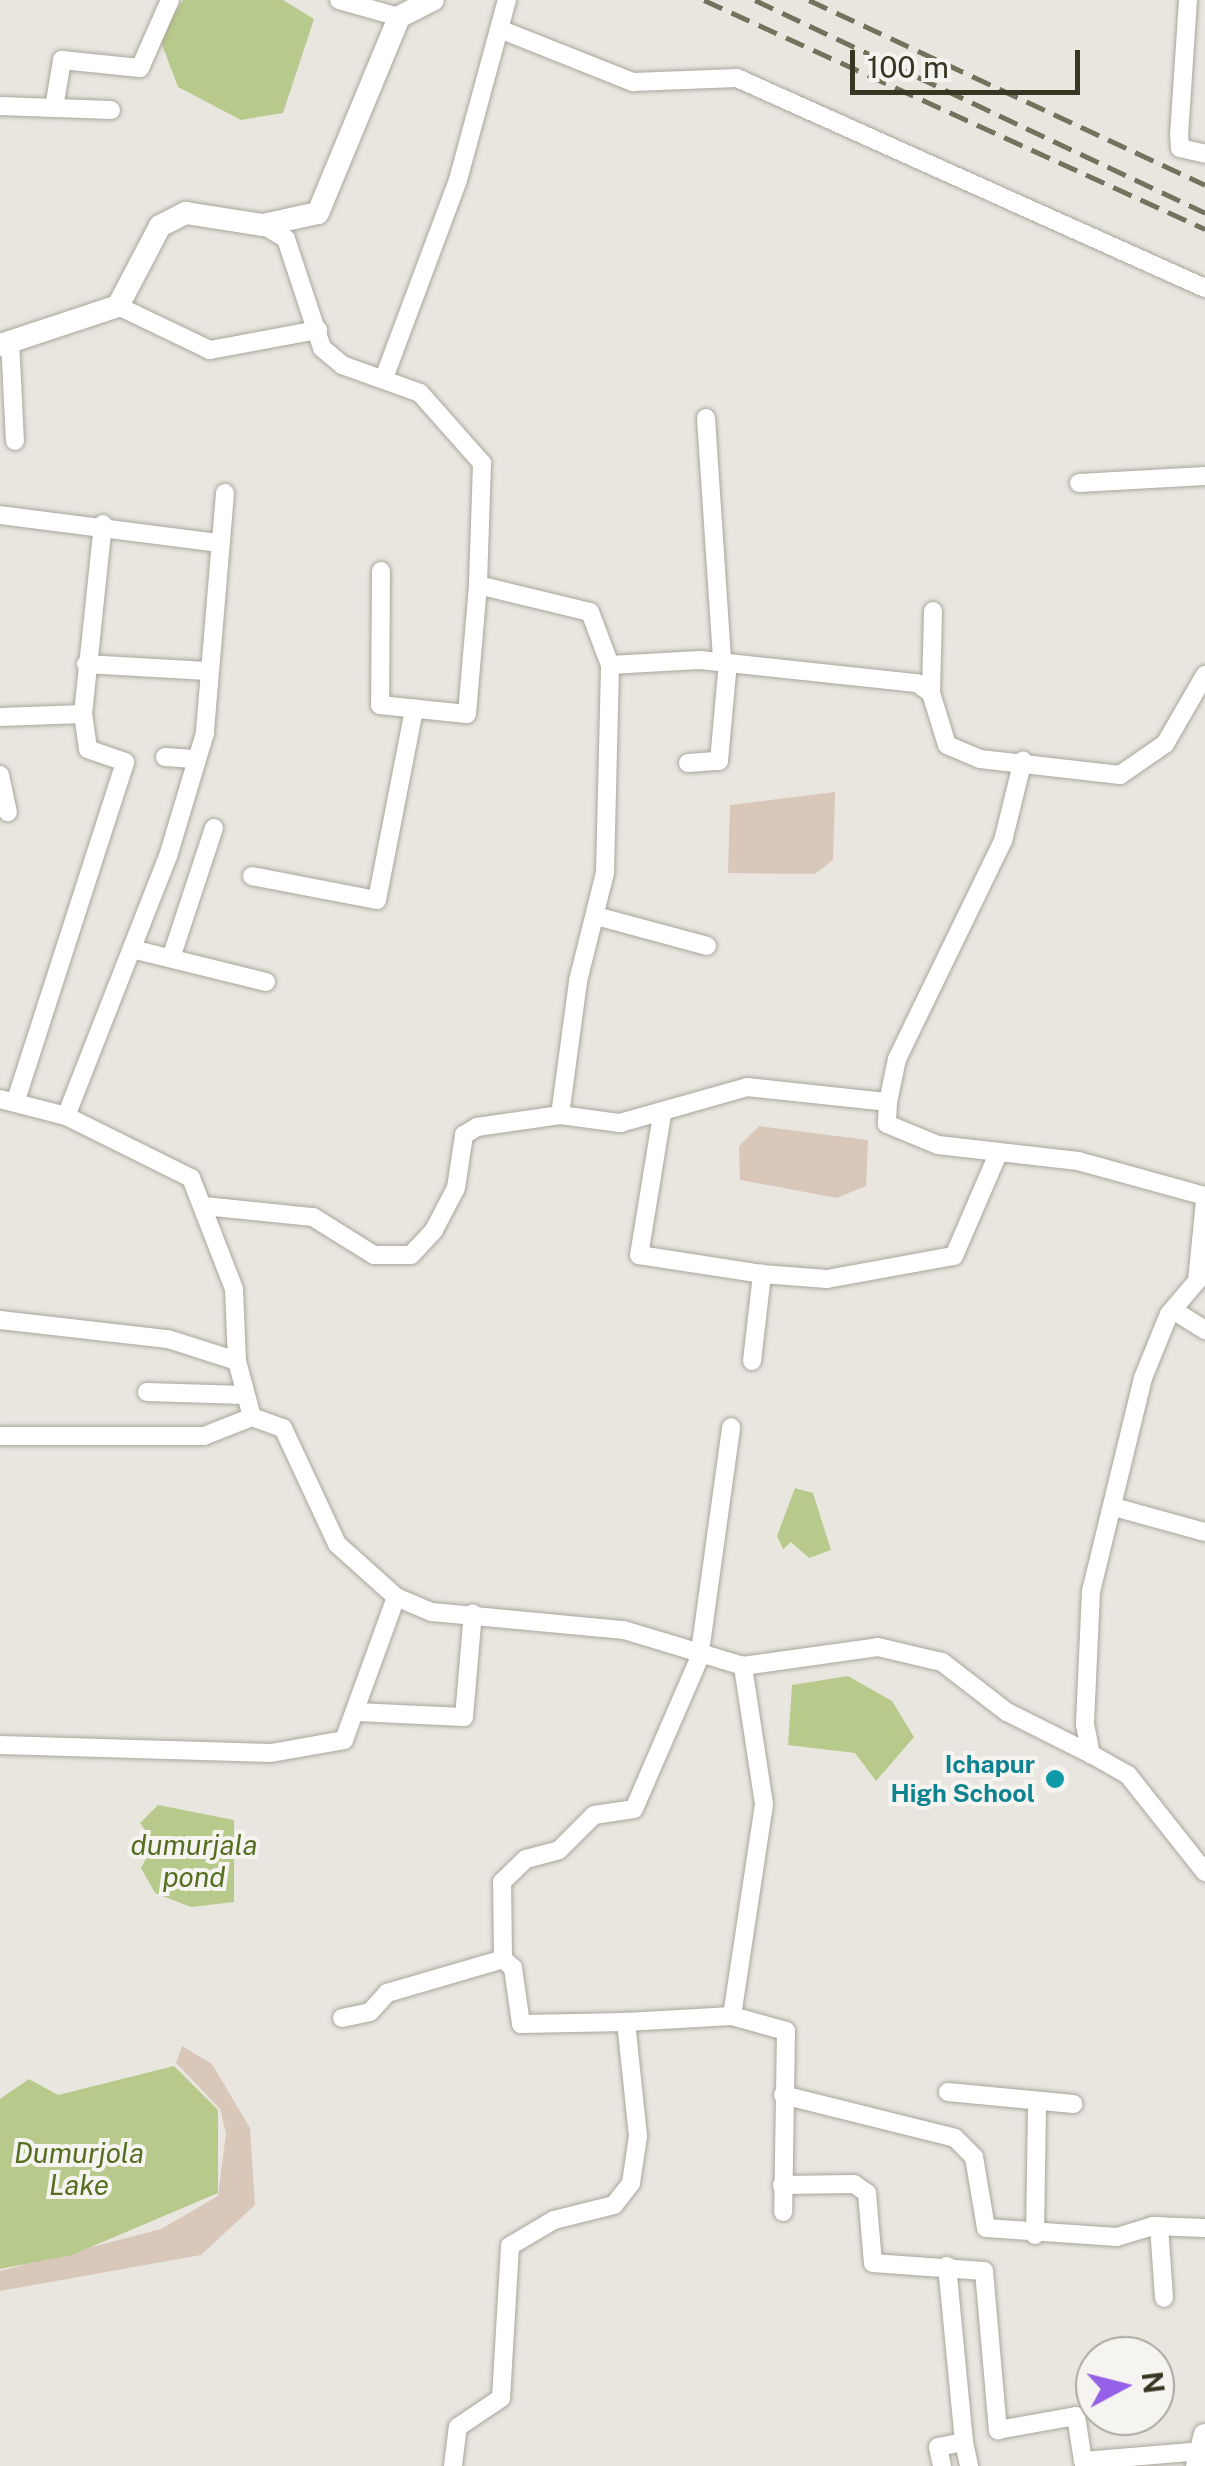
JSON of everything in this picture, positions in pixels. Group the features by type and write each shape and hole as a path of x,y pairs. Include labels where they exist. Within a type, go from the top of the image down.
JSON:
{"street":[{"path":"54,108 62,60 140,68 170,0"},
{"path":"339,0 399,17 433,0"},
{"path":"384,378 502,30 507,0"},
{"path":"1188,0 1178,134 1180,148 1205,154"},
{"path":"118,306 160,226 186,213 263,225 318,212 335,188 399,17"},
{"path":"502,30 633,82 737,78 1205,288"},
{"path":"0,106 110,110"},
{"path":"263,225 286,239 322,348 342,365 384,378 440,409 482,463 478,585 467,714 380,706 381,571"},
{"path":"15,441 5,342 118,306 210,350 318,330"},
{"path":"688,764 719,761 725,662 706,418"},
{"path":"1079,483 1205,476"},
{"path":"66,1116 132,948 197,759 225,493"},
{"path":"0,515 103,524 220,543"},
{"path":"103,524 83,714 88,749 125,762 8,1099 66,1116 161,1157 192,1178 234,1289 237,1361 252,1416"},
{"path":"478,585 590,612 610,665 596,916 578,981 560,1115"},
{"path":"933,611 930,693 948,745 980,759 1024,760 1120,776 1165,744 1205,674"},
{"path":"610,665 725,662 917,683 930,693"},
{"path":"86,664 207,671"},
{"path":"252,876 377,900 414,709"},
{"path":"0,717 83,714"},
{"path":"165,757 197,759"},
{"path":"1024,760 1003,841 897,1059 887,1124 996,1156 1078,1160 1204,1199 1197,1281 1173,1310 1143,1378 1092,1591 1091,1754"},
{"path":"0,775 8,812"},
{"path":"171,958 214,828"},
{"path":"596,916 707,946"},
{"path":"132,948 266,982"},
{"path":"204,1206 313,1217 374,1256 411,1255 456,1188 464,1134 560,1115 620,1122 662,1115 748,1088 888,1102"},
{"path":"662,1115 639,1255 762,1274 827,1279 954,1256 996,1156"},
{"path":"752,1361 762,1274"},
{"path":"1173,1310 1205,1330"},
{"path":"0,1320 168,1339 237,1361"},
{"path":"147,1392 245,1395"},
{"path":"0,1436 204,1436 252,1416 283,1428 338,1544 396,1597 432,1612 624,1630 699,1658 743,1666 878,1647 942,1662 1007,1712 1128,1775 1205,1872"},
{"path":"731,1427 699,1658 634,1809 594,1815 559,1850 526,1859 502,1882 503,1958 513,1968 521,2024 732,2016 786,2031 783,2212"},
{"path":"1114,1507 1205,1532"},
{"path":"0,1746 271,1752 344,1740 396,1597"},
{"path":"356,1712 464,1718 473,1613"},
{"path":"732,2016 764,1804 743,1666"},
{"path":"342,2018 370,2012 387,1993 503,1958"},
{"path":"453,2466 458,2427 501,2398 510,2246 554,2220 614,2206 631,2184 638,2136 626,2022"},
{"path":"948,2092 1038,2104 1073,2104"},
{"path":"783,2095 955,2138 974,2158 979,2222 1035,2235 1117,2237 1160,2226 1205,2228"},
{"path":"1035,2235 1038,2104"},
{"path":"782,2186 854,2184 866,2193 873,2263 984,2271 998,2430 1076,2416 1083,2460 1201,2451"},
{"path":"1160,2226 1164,2298"},
{"path":"947,2266 964,2442 970,2466"},
{"path":"942,2466 938,2448 964,2442"}],"shaded area":[{"path":"835,792 833,860 815,874 728,873 730,805"},
{"path":"759,1126 868,1140 866,1186 837,1198 740,1180 739,1146"},
{"path":"182,2046 212,2064 250,2128 255,2205 201,2255 0,2291 0,2271 161,2229 218,2196 226,2133 220,2109 176,2063"}],"water":[{"path":"183,0 283,0 314,19 283,113 241,120 178,87 159,37"},
{"path":"795,1488 813,1493 831,1550 809,1558 791,1542 783,1549 777,1536"},
{"path":"848,1676 892,1701 914,1737 876,1781 855,1753 788,1745 792,1685"},
{"name":"dumurjala pond","path":"158,1805 234,1820 234,1902 191,1907 155,1893 141,1868 154,1843 140,1823"},
{"name":"Dumurjola Lake","path":"174,2066 218,2110 218,2193 72,2255 0,2269 0,2099 29,2079 58,2095"}],"railway":[{"path":"704,0 1205,229"},
{"path":"755,0 1205,213"},
{"path":"809,0 1205,185"}],"place":[{"name":"Ichapur High School","path":"1055,1779"}]}
